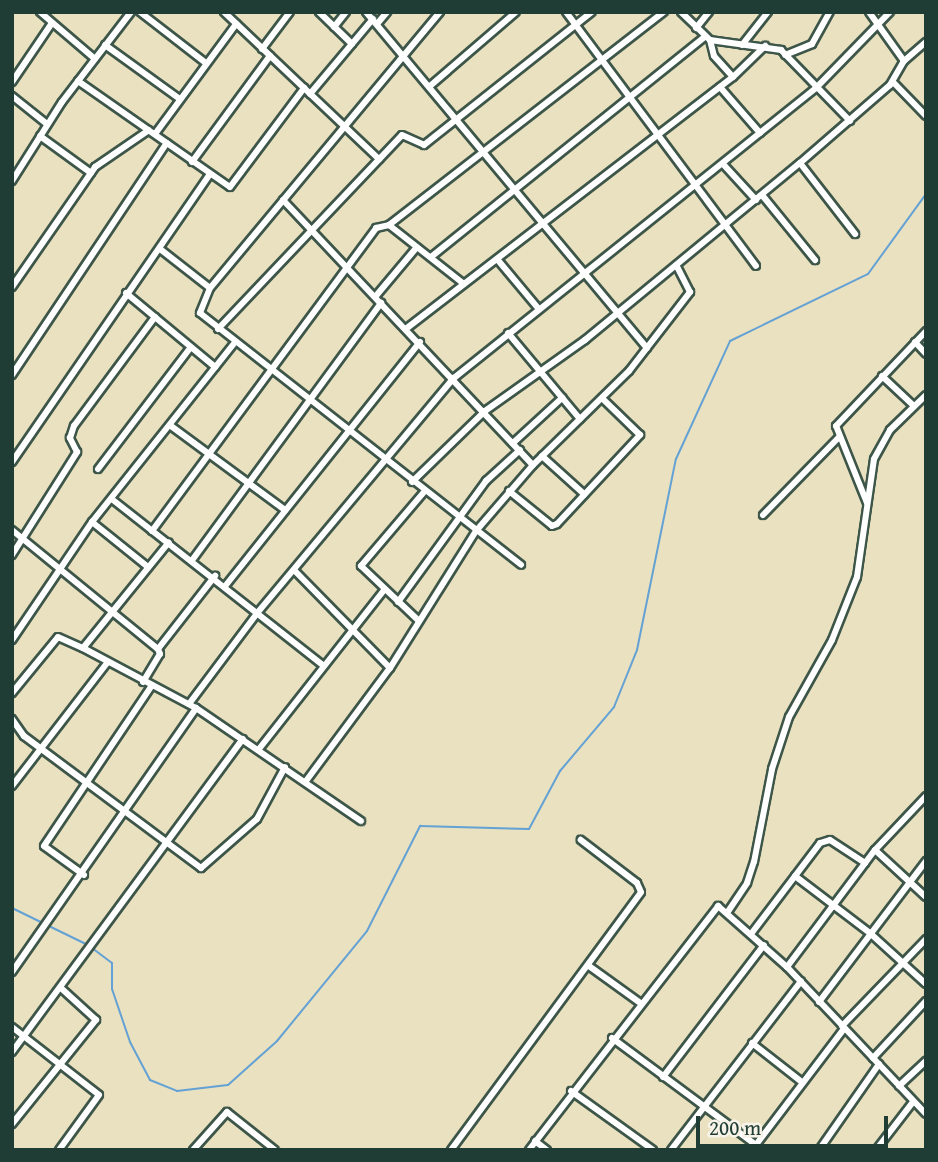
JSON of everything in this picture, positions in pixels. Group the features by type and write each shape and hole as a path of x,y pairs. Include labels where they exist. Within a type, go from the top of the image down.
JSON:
{"street":[{"path":"40,12 51,18 94,59"},
{"path":"12,181 47,124 131,12"},
{"path":"139,12 206,63"},
{"path":"224,12 379,159"},
{"path":"262,49 290,12"},
{"path":"319,12 352,44"},
{"path":"334,27 346,12"},
{"path":"366,12 404,54 647,348"},
{"path":"310,94 352,44 387,12"},
{"path":"440,12 210,288 200,313 424,492 521,565"},
{"path":"430,86 516,12"},
{"path":"566,12 728,225 756,266"},
{"path":"218,329 310,228 401,135 422,146 592,12"},
{"path":"152,531 272,372 345,266 376,228 389,225 664,12"},
{"path":"681,12 707,39 714,56 733,77"},
{"path":"696,28 709,12"},
{"path":"742,45 768,12"},
{"path":"785,55 812,44 830,12"},
{"path":"869,12 904,61"},
{"path":"189,704 258,612 383,459 454,378 508,332 816,88 890,12"},
{"path":"12,82 51,18"},
{"path":"12,287 91,173 152,132 236,24"},
{"path":"431,257 707,39 765,46 785,55 850,121"},
{"path":"412,482 485,411 618,313 728,225 850,121 893,82 904,61 925,44"},
{"path":"105,45 180,99"},
{"path":"407,328 733,77 765,46"},
{"path":"192,162 270,56"},
{"path":"78,81 225,186 233,185 304,88"},
{"path":"893,82 926,116"},
{"path":"720,87 760,133"},
{"path":"12,96 47,124"},
{"path":"40,136 91,173"},
{"path":"12,375 167,143"},
{"path":"723,163 815,260"},
{"path":"800,163 855,234"},
{"path":"12,462 209,175"},
{"path":"283,200 407,328 533,465"},
{"path":"389,225 464,284"},
{"path":"375,296 417,247"},
{"path":"160,249 210,288"},
{"path":"497,259 538,308"},
{"path":"306,781 390,668 476,531 533,465 602,398 647,348 690,292 676,265"},
{"path":"126,293 215,367"},
{"path":"193,559 382,303"},
{"path":"12,555 77,453 70,438 74,426 155,317"},
{"path":"868,504 839,437 838,422 926,331"},
{"path":"508,332 580,419"},
{"path":"12,639 92,522 113,500 235,342"},
{"path":"226,585 419,342"},
{"path":"915,342 926,354"},
{"path":"98,469 191,347"},
{"path":"882,376 914,406"},
{"path":"727,913 750,876 772,769 789,717 846,610 864,555 871,471 881,442 926,395"},
{"path":"513,443 562,398"},
{"path":"509,491 554,527 640,435 602,398"},
{"path":"171,426 285,510"},
{"path":"763,515 839,437"},
{"path":"398,602 493,474 520,450"},
{"path":"542,456 584,494"},
{"path":"419,621 384,590 362,564 424,492"},
{"path":"113,500 215,576 323,665"},
{"path":"92,522 148,567"},
{"path":"12,530 158,649 160,654 143,682"},
{"path":"83,648 169,542"},
{"path":"294,570 390,668"},
{"path":"158,649 215,576"},
{"path":"259,749 384,590"},
{"path":"12,693 58,637 196,708 361,821"},
{"path":"12,786 108,662"},
{"path":"84,875 44,846 151,687"},
{"path":"12,972 84,875 196,708"},
{"path":"12,719 42,750 201,868 209,865 260,815 285,767"},
{"path":"12,1052 62,989 243,738"},
{"path":"787,967 875,850 926,796"},
{"path":"451,1150 641,892 636,883 581,840"},
{"path":"751,934 824,840 866,863"},
{"path":"875,850 926,897"},
{"path":"818,1002 926,861"},
{"path":"795,876 871,934 926,984"},
{"path":"529,1150 639,1002 712,909 718,906 801,981 926,1114"},
{"path":"754,1147 843,1027 926,939"},
{"path":"663,1077 764,945"},
{"path":"589,966 639,1002"},
{"path":"671,1150 801,981"},
{"path":"12,1124 96,1020 62,989"},
{"path":"873,1058 926,1001"},
{"path":"12,1027 99,1096 59,1150"},
{"path":"612,1038 754,1147 763,1150"},
{"path":"752,1043 802,1082"},
{"path":"900,1086 926,1061"},
{"path":"819,1150 879,1064"},
{"path":"572,1091 653,1150"},
{"path":"876,1150 913,1102"},
{"path":"193,1150 227,1112 275,1150"},
{"path":"535,1141 547,1150"}],"waterway":[{"path":"12,908 88,945 112,963 112,989 130,1042 150,1080 177,1091 228,1085 277,1041 367,931 420,826 529,829 560,771 614,707 637,650 676,459 730,341 868,274 926,194"}]}
